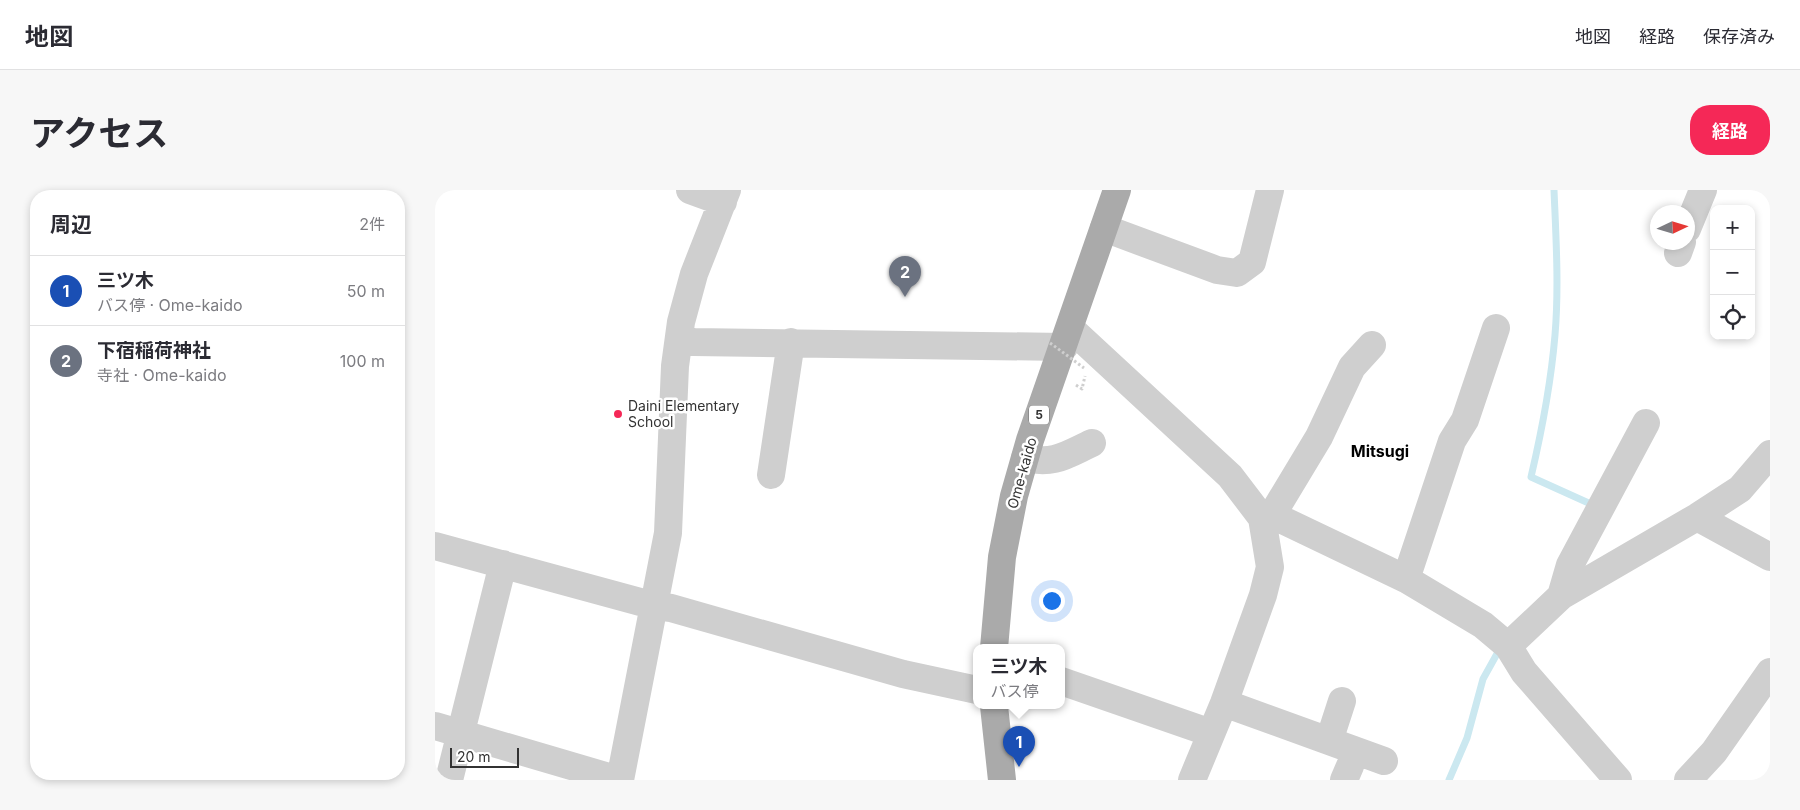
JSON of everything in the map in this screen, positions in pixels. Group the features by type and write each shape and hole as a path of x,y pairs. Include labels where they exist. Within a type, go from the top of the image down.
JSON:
{"main road":[{"name":"Ome-kaido","path":"993,644 1002,558 1014,496 1059,338 1104,228 1111,192"},
{"path":"994,709 1002,780"}],"street":[{"path":"435,726 620,780 655,606 671,513 675,366 679,339 694,274 725,196 690,190"},
{"path":"1104,228 1217,270 1237,273 1252,262 1270,190"},
{"path":"1695,210 1703,190"},
{"path":"1406,579 1452,441 1465,420 1496,328"},
{"path":"679,339 693,342 791,342 903,346 1059,338 1229,476 1267,517 1406,579 1483,624 1508,646 1524,672 1612,778"},
{"path":"771,474 791,342"},
{"path":"1192,780 1224,703 1263,595 1270,568 1267,517 1319,438 1352,367 1372,345"},
{"path":"1561,596 1569,565 1646,423"},
{"path":"1025,458 1043,462 1056,459 1092,443"},
{"path":"1508,646 1561,596 1697,517 1741,489 1770,454"},
{"path":"1697,517 1770,557"},
{"path":"435,546 655,606 671,608 903,674 973,689"},
{"path":"449,780 503,564"},
{"path":"1698,776 1770,672"},
{"path":"1065,682 1211,733"},
{"path":"1329,741 1342,701"},
{"path":"1224,703 1384,761"}],"path":[{"path":"1059,338 1084,368 1076,386 1082,389 1088,365"}],"waterway":[{"path":"1554,190 1557,281 1555,335 1546,406 1531,477 1593,505"},
{"path":"1449,780 1467,738 1483,679 1498,652"}],"place":[{"name":"下宿稲荷神社","path":"905,297"},
{"name":"Daini Elementary School","path":"618,414"},
{"name":"三ツ木","path":"1019,767"}],"district":[{"name":"Mitsugi","path":"1380,451"}]}
